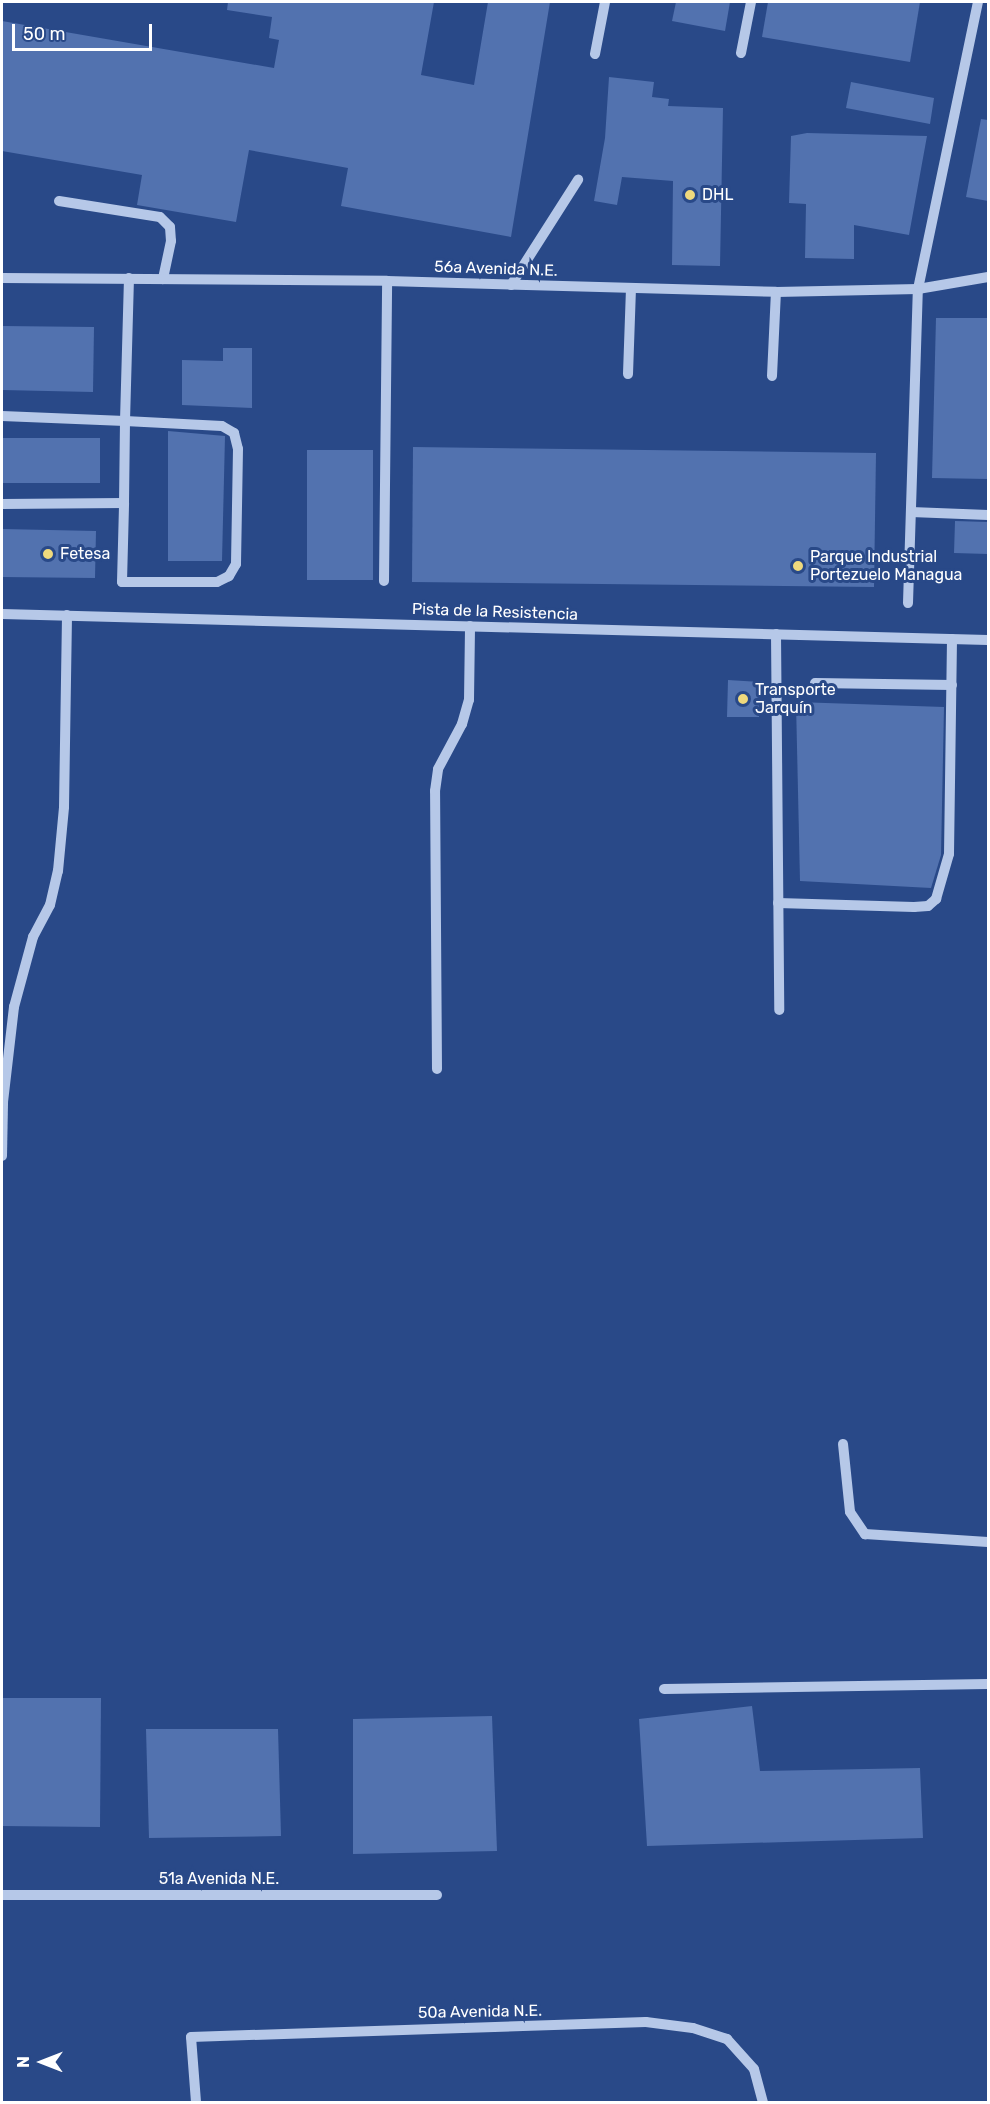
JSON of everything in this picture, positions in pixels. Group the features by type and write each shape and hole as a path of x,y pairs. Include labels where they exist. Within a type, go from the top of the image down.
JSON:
{"street":[{"path":"595,54 604,2"},
{"path":"741,53 750,2"},
{"path":"908,603 918,289 978,2"},
{"path":"511,285 578,180"},
{"path":"59,201 160,217 170,227 171,241 163,279"},
{"name":"56a Avenida N.E.","path":"2,278 387,281 776,292 918,289 988,277"},
{"path":"2,416 125,421 222,426 234,433 238,449 236,564 229,576 217,582 122,582 125,421 129,278"},
{"path":"384,581 387,281"},
{"path":"628,374 631,288"},
{"path":"772,375 776,292"},
{"path":"2,504 124,503"},
{"path":"911,512 988,515"},
{"name":"Pista de la Resistencia","path":"2,614 988,640"},
{"path":"2,1156 3,1102 14,1007 33,937 50,905 58,871 64,807 67,615"},
{"path":"437,1069 435,791 438,769 462,724 469,700 470,626"},
{"path":"776,634 779,1010"},
{"path":"778,903 914,907 928,906 936,899 949,854 952,639"},
{"path":"815,683 952,685"},
{"path":"843,1444 850,1512 866,1534 988,1542"},
{"path":"664,1689 988,1684"},
{"name":"51a Avenida N.E.","path":"2,1895 437,1895"},
{"name":"50a Avenida N.E.","path":"196,2103 191,2037 646,2022 693,2028 727,2039 754,2069 763,2103"}],"building":[{"path":"228,2 434,2 421,75 474,85 488,2 550,2 511,237 341,206 348,168 249,150 236,222 137,205 142,175 2,151 2,21 274,68 279,40 269,38 272,17 227,10"},
{"path":"676,2 730,2 725,31 672,21"},
{"path":"768,2 920,2 910,62 762,37"},
{"path":"609,77 654,82 652,97 669,99 668,106 723,108 720,266 672,265 673,181 622,177 617,205 594,201 605,138"},
{"path":"851,82 934,98 930,124 846,108"},
{"path":"981,119 988,120 988,201 966,197"},
{"path":"807,133 927,136 909,235 854,225 854,259 805,258 806,204 789,203 791,136"},
{"path":"936,318 988,318 988,479 932,478"},
{"path":"2,326 94,327 93,392 2,390"},
{"path":"223,348 252,348 252,408 182,405 182,360 223,361"},
{"path":"168,431 225,436 222,561 168,561"},
{"path":"2,438 100,438 100,483 2,483"},
{"path":"413,447 876,453 874,587 412,582"},
{"path":"307,450 373,450 373,580 307,580"},
{"path":"955,521 988,522 988,554 954,553"},
{"name":"Fetesa","path":"2,529 96,531 95,578 2,577"},
{"name":"Transporte Jarquín","path":"728,680 760,682 759,717 727,717"},
{"path":"796,702 944,707 941,855 931,888 800,881"},
{"path":"2,1698 101,1698 100,1827 2,1826"},
{"path":"752,1706 760,1771 920,1768 923,1838 647,1846 639,1719"},
{"path":"492,1716 497,1851 353,1854 353,1719"},
{"path":"146,1729 278,1729 281,1836 149,1838"}],"place":[{"name":"DHL","path":"690,195"},
{"name":"Fetesa","path":"48,554"},
{"name":"Parque Industrial Portezuelo Managua","path":"798,566"},
{"name":"Transporte Jarquín","path":"743,699"}]}
